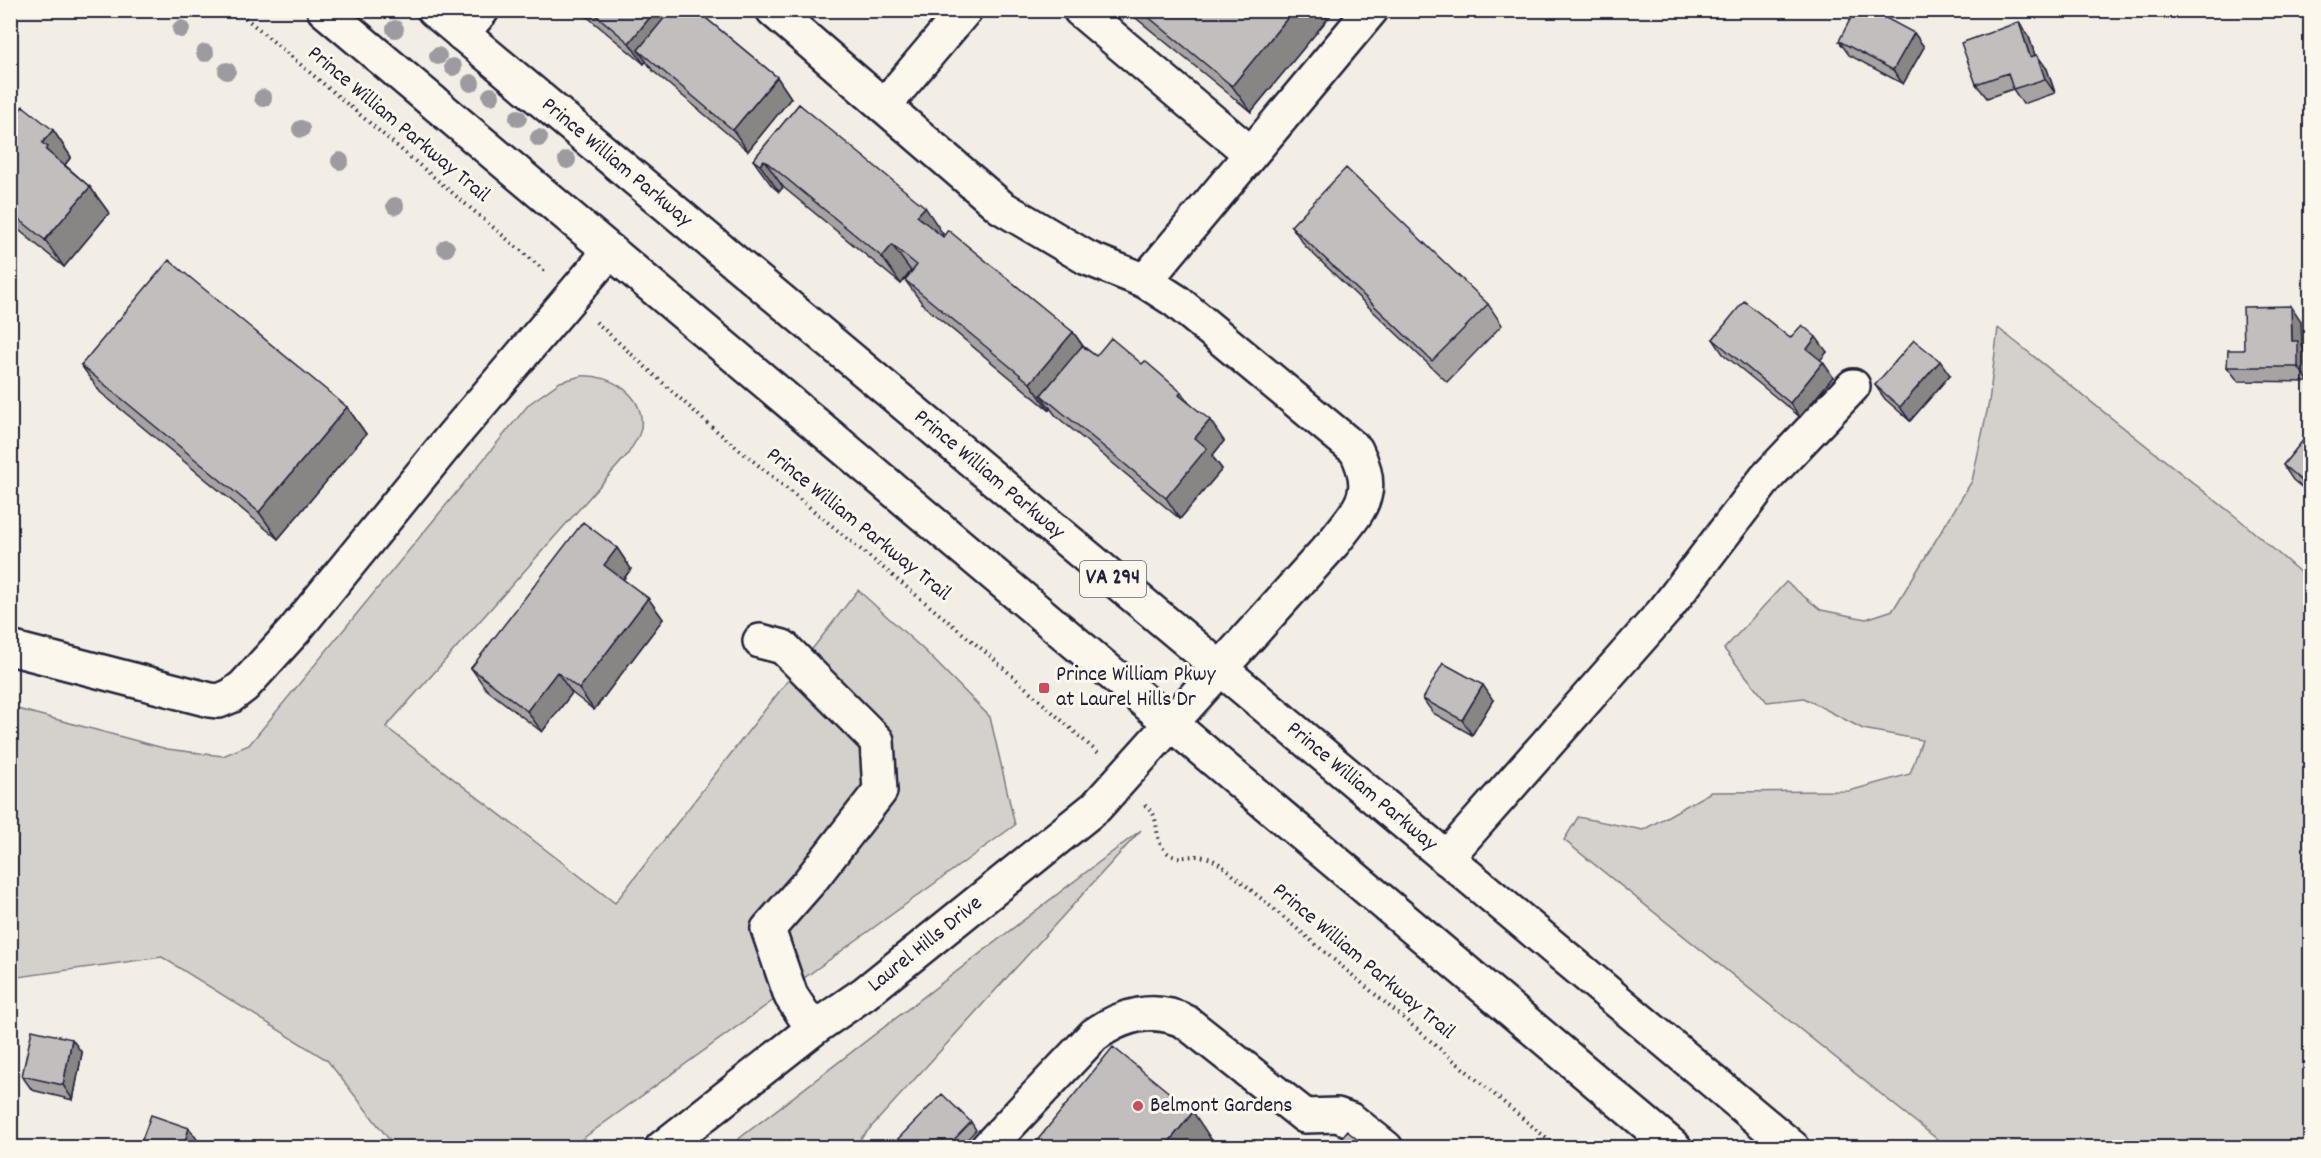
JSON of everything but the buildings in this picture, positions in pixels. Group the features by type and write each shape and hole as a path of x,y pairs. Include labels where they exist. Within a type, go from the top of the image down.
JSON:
{"main road":[{"path":"324,10 1675,1148"},
{"name":"Prince William Parkway","path":"435,10 472,22 1221,669 1793,1148"},
{"path":"884,106 965,10"},
{"path":"1080,10 1250,153"},
{"path":"1145,281 1371,10"},
{"name":"Laurel Hills Drive","path":"662,1148 813,1029 865,993 1096,807 1334,543 1359,510 1367,490 1366,469 1356,450 1176,301 1145,281 1087,258 1001,207 884,106 791,16"},
{"path":"10,648 210,700 219,701 231,696 244,686 294,631 452,437 610,251"},
{"path":"1446,858 1665,610 1766,478 1853,386"},
{"path":"760,641 783,647 877,741 880,791 810,881 768,929 791,996 813,1029"},
{"path":"987,1148 1094,1035 1110,1024 1130,1016 1144,1014 1175,1016 1186,1022 1305,1116 1337,1116 1351,1120 1386,1148"}],"path":[{"name":"Prince William Parkway Trail","path":"236,10 539,265"},
{"name":"Prince William Parkway Trail","path":"602,327 707,423 989,655 1094,748"},
{"name":"Prince William Parkway Trail","path":"1154,815 1156,833 1163,848 1170,855 1208,857 1226,869 1558,1148"}],"shaded area":[{"path":"1998,328 2240,520 2310,581 2310,1147 1947,1147 1564,840 1578,817 1643,830 1711,792 1849,791 1910,774 1922,740 1863,729 1804,698 1767,702 1724,649 1786,582 1821,610 1866,619 1893,610 1972,481 1989,402"},
{"path":"581,376 592,376 614,383 632,397 641,416 638,438 628,454 386,727 615,903 858,590 925,651 990,717 1015,825 571,1147 395,1147 327,1060 162,957 11,978 10,707 167,749 223,756 249,745 529,404 560,382"},
{"path":"1141,830 853,1147 728,1147"}],"place":[{"name":"Prince William Pkwy at Laurel Hills Dr","path":"1044,688"},
{"name":"Belmont Gardens","path":"1138,1106"}]}
